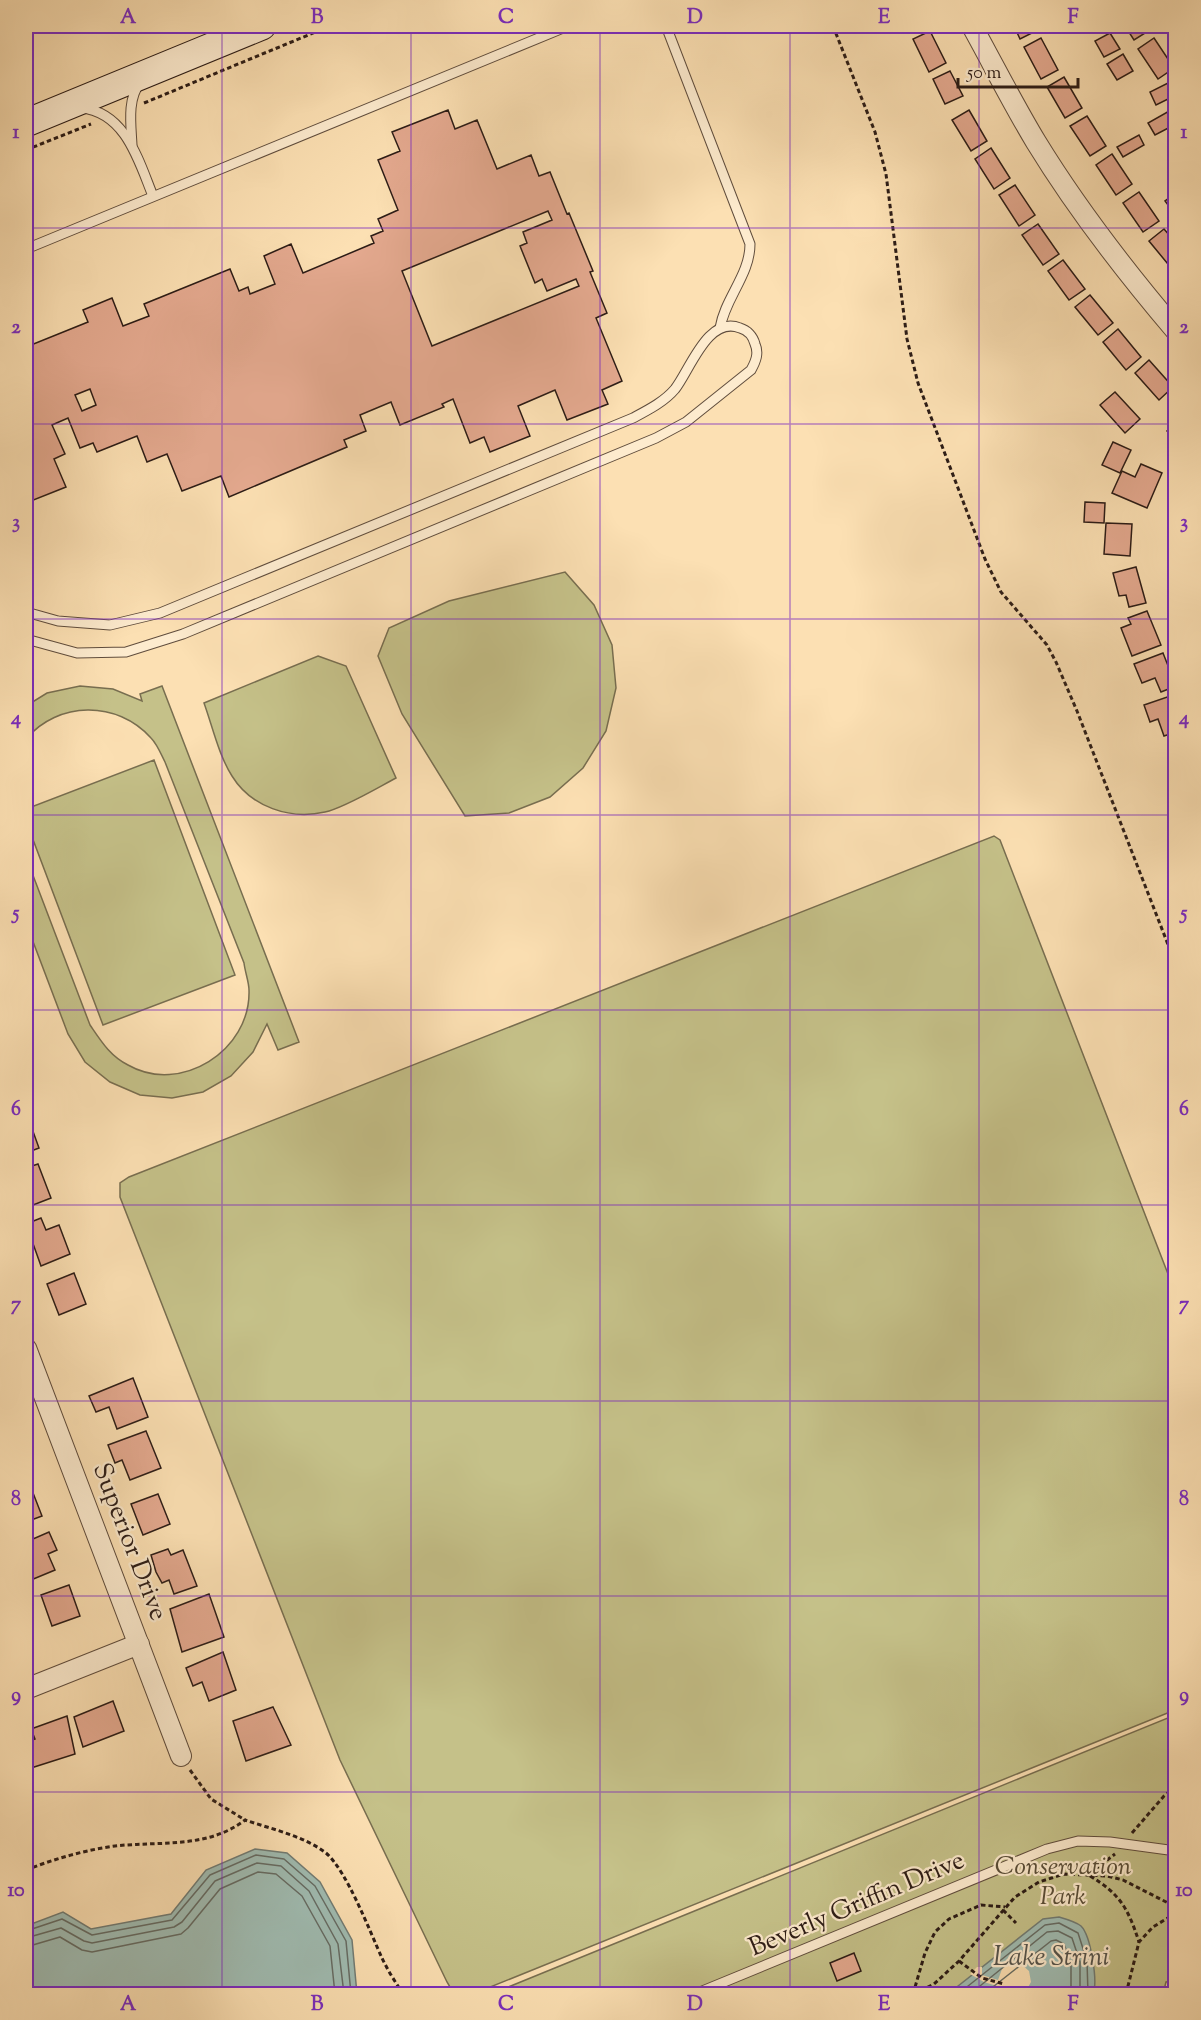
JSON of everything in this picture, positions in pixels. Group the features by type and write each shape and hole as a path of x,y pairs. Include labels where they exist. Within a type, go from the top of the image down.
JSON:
{"street":[{"path":"26,123 262,26"},
{"path":"972,26 1036,142 1066,188 1122,267 1176,331"},
{"name":"Superior Drive","path":"26,1348 181,1756"},
{"path":"26,1689 139,1644"}],"lane":[{"path":"26,249 567,26"},
{"path":"666,26 750,244 750,257 746,269 722,314 720,328"},
{"path":"132,145 132,107 137,86 149,73"},
{"path":"67,106 86,108 106,116 132,145 153,196"},
{"path":"26,612 58,621 110,624 160,613 633,418 656,406 674,390 710,334 720,328 730,326 746,331 756,345 756,362 751,370 686,422 656,438 183,634 126,652 77,653 26,639"},
{"name":"Beverly Griffin Drive","path":"695,1995 1047,1849 1078,1841 1110,1842 1176,1851"}],"path":[{"path":"132,107 330,26"},
{"path":"833,26 875,132 886,174 907,339 918,383 985,560 1001,592 1047,645 1056,662 1176,965"},
{"path":"26,150 106,116"},
{"path":"181,1756 196,1781 211,1799 245,1820 299,1839 328,1855 345,1880 370,1928 383,1960 403,1995"},
{"path":"26,1870 94,1850 118,1846 190,1842 226,1831 245,1820"},
{"path":"914,1995 934,1984 959,1961 1015,1897 1039,1882 1065,1874 1123,1880 1176,1907"},
{"path":"1088,1875 1109,1887 1121,1900 1132,1920 1138,1942 1126,1995"},
{"path":"914,1995 925,1953 935,1932 949,1919 981,1905 1004,1908 1016,1923"},
{"path":"1138,1942 1153,1927 1176,1913"},
{"path":"959,1961 982,1978 1004,1984"},
{"path":"1019,1989 1025,1995"}],"green space":[{"path":"565,572 594,605 612,645 616,688 606,731 583,768 550,797 509,813 465,816 402,714 378,656 389,628 449,601"},
{"path":"318,656 346,666 396,778 325,812 298,814 272,809 250,796 232,776 220,750 204,703"},
{"path":"80,686 113,689 142,701 140,694 162,686 299,1042 278,1050 267,1024 253,1052 231,1076 203,1092 172,1098 140,1095 110,1082 85,1062 68,1034 26,923 26,857 90,1025 111,1053 128,1065 148,1073 169,1075 190,1071 209,1062 238,1032 247,1012 249,990 244,963 165,762 155,743 137,726 122,717 88,710 54,717 39,726 26,739 26,706 47,693"},
{"path":"154,760 235,975 103,1025 26,821 26,809"},
{"path":"994,836 1000,840 1175,1292 1175,1710 473,1994 454,1994 340,1760 120,1197 120,1183 129,1177"},
{"name":"Conservation Park","path":"1175,1715 1176,1981 1166,1982 1163,1994 491,1994"}],"water":[{"path":"255,1849 287,1853 320,1882 352,1940 357,1994 26,1994 26,1926 63,1912 91,1929 171,1914 206,1870"},
{"name":"Lake Strini","path":"1059,1917 1081,1926 1085,1931 1093,1959 1095,1980 1093,1994 948,1994 1043,1919"}],"pier":[{"path":"1016,1963 1029,1971 1031,1982 1026,1991 1030,1994 1008,1994 1000,1987 970,1974 977,1967 982,1967 982,1975 998,1980 1002,1969"}],"building":[{"path":"1014,26 1035,26 1038,30 1020,39"},
{"path":"1125,26 1148,26 1150,30 1134,40"},
{"path":"930,31 946,63 929,72 913,39"},
{"path":"1110,33 1120,49 1104,57 1095,41"},
{"path":"1041,38 1058,70 1041,79 1024,47"},
{"path":"1154,38 1174,68 1158,79 1138,49"},
{"path":"1123,54 1133,71 1117,80 1107,64"},
{"path":"950,71 963,96 945,104 933,79"},
{"path":"1064,77 1082,108 1065,118 1047,87"},
{"path":"1176,79 1176,108 1170,98 1156,105 1150,92"},
{"path":"448,110 455,129 477,120 497,169 531,155 539,176 550,172 593,271 590,272 607,313 596,318 622,381 602,390 608,404 567,420 555,390 518,406 530,436 490,452 484,437 470,443 453,399 442,404 444,407 400,425 391,402 360,415 366,431 344,440 347,447 229,497 221,476 182,491 167,454 147,462 137,436 97,452 93,443 80,448 68,418 52,425 65,454 54,459 66,487 26,503 26,347 88,322 83,310 112,298 123,326 149,316 144,304 230,269 239,291 248,287 250,294 275,284 264,256 291,244 303,273 374,243 371,236 383,231 378,219 398,210 378,160 400,151 392,132","holes":["548,211 552,220 523,232 527,243 520,246 535,283 542,279 547,291 576,279 579,286 432,346 402,271","90,389 96,405 82,411 75,395"]},
{"path":"969,110 987,141 971,151 952,120"},
{"path":"1171,110 1176,117 1176,124 1155,135 1148,123"},
{"path":"1087,116 1106,146 1090,156 1070,126"},
{"path":"1139,135 1144,145 1123,157 1117,147"},
{"path":"991,148 1010,178 994,189 975,159"},
{"path":"1112,154 1132,184 1116,195 1096,165"},
{"path":"1015,185 1035,215 1019,226 999,195"},
{"path":"1139,192 1159,221 1143,232 1123,203"},
{"path":"1176,193 1176,212 1174,213 1165,201"},
{"path":"1038,224 1059,254 1043,265 1022,235"},
{"path":"1164,229 1176,243 1176,266 1172,269 1149,241"},
{"path":"1063,260 1085,289 1069,300 1048,271"},
{"path":"1090,295 1113,323 1098,335 1075,307"},
{"path":"1118,329 1141,357 1126,370 1103,342"},
{"path":"1149,360 1173,387 1159,400 1135,373"},
{"path":"1115,392 1140,419 1125,433 1100,405"},
{"path":"1176,422 1176,439 1167,431"},
{"path":"1113,442 1131,450 1120,473 1102,465"},
{"path":"1141,464 1162,473 1147,508 1112,493 1122,471 1135,477"},
{"path":"1085,502 1105,503 1104,523 1084,522"},
{"path":"1106,523 1132,524 1130,556 1104,554"},
{"path":"1136,567 1146,603 1129,607 1126,595 1119,596 1113,573"},
{"path":"1147,611 1161,645 1132,656 1121,628 1131,624 1128,618"},
{"path":"1163,653 1176,686 1161,692 1155,678 1142,683 1134,664"},
{"path":"1176,694 1176,732 1164,736 1158,719 1150,722 1144,705"},
{"path":"26,1112 39,1148 26,1153"},
{"path":"38,1164 51,1198 28,1207 26,1168"},
{"path":"41,1218 46,1230 59,1225 70,1254 41,1266 26,1224"},
{"path":"74,1273 86,1304 59,1315 47,1284"},
{"path":"133,1378 148,1417 117,1429 109,1407 96,1412 89,1396"},
{"path":"146,1431 161,1468 130,1480 122,1460 115,1463 108,1445"},
{"path":"28,1480 42,1516 26,1522 26,1481"},
{"path":"158,1494 170,1524 143,1535 131,1504"},
{"path":"49,1532 57,1550 48,1554 55,1570 31,1580 26,1567 26,1542"},
{"path":"168,1549 171,1555 183,1550 197,1586 174,1594 169,1580 162,1583 151,1555"},
{"path":"69,1585 80,1616 52,1626 41,1595"},
{"path":"209,1594 224,1637 182,1652 170,1609"},
{"path":"223,1652 236,1690 209,1701 202,1682 193,1686 186,1668"},
{"path":"113,1701 124,1731 83,1747 74,1717"},
{"path":"273,1707 291,1745 246,1761 233,1721"},
{"path":"67,1716 75,1754 31,1768 26,1752 26,1742 35,1739 31,1729"},
{"path":"854,1953 861,1971 837,1981 830,1963"}]}
